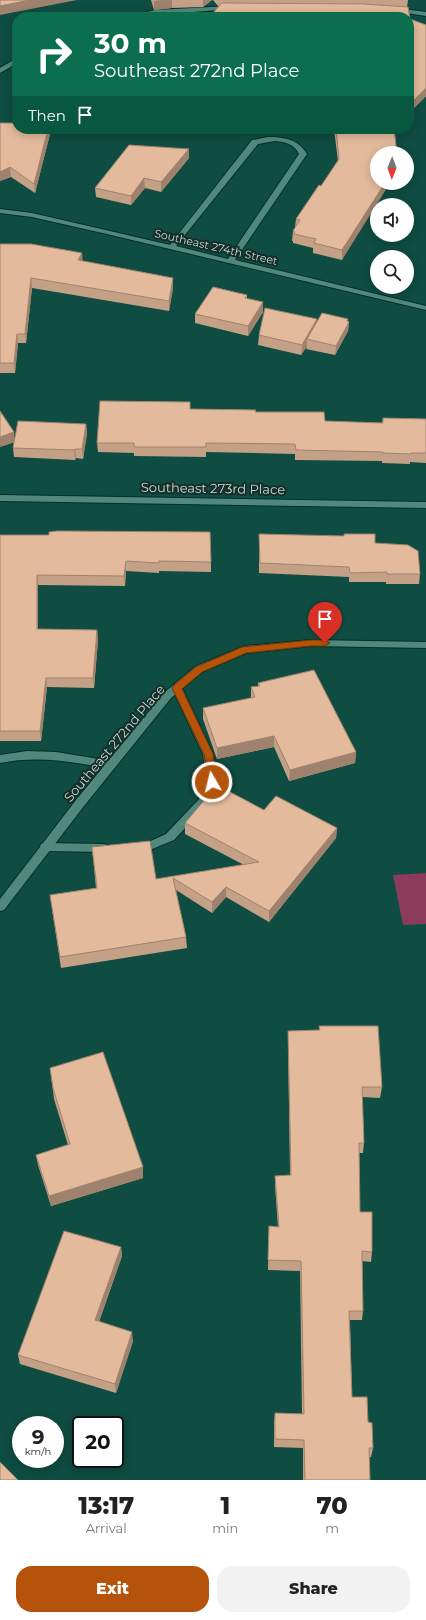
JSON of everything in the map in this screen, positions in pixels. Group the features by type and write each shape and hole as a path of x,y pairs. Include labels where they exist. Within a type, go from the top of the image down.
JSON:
{"street":[{"path":"155,12 238,8"},
{"path":"386,10 406,12"},
{"path":"414,13 426,14"},
{"path":"0,71 12,63"},
{"path":"172,248 255,142 263,139 294,143 300,147 303,154 230,262"},
{"name":"Southeast 274th Street","path":"0,211 32,215 426,308"},
{"name":"Southeast 273rd Place","path":"0,498 426,505"},
{"name":"Southeast 272nd Place","path":"1,902 168,695 199,669 245,650 311,643 426,645"},
{"path":"129,848 145,848 170,838 206,798 212,782 208,754 177,688"},
{"path":"0,759 14,755 45,755 111,765"},
{"path":"45,847 114,848"}],"shaded area":[{"path":"426,873 426,924 403,925 393,875"}],"building":[{"path":"0,0 30,0 0,6"},
{"path":"222,3 363,4 408,7 409,12 214,12"},
{"path":"414,20 426,25 426,88 414,100"},
{"path":"0,123 12,123 12,134 47,134 34,184 10,167 0,172"},
{"path":"336,134 395,134 396,146 370,146 370,190 381,190 375,198 370,198 370,206 342,250 314,243 316,239 294,234 295,232 293,231 300,220 296,219 319,185 321,186 339,159"},
{"path":"129,145 189,149 161,182 144,178 131,196 95,188"},
{"path":"0,244 31,244 82,253 78,260 173,278 169,301 31,278 25,334 17,334 14,363 0,363"},
{"path":"213,287 247,295 245,298 263,302 248,326 195,314"},
{"path":"265,308 317,319 302,345 259,335"},
{"path":"322,313 348,319 347,321 349,322 336,346 307,339"},
{"path":"100,401 190,402 190,409 256,410 255,412 324,412 325,421 383,423 383,418 426,419 426,453 411,454 296,450 295,444 206,443 206,447 134,447 134,443 97,443"},
{"path":"0,411 14,432 0,437"},
{"path":"18,421 86,424 82,449 13,448"},
{"path":"49,532 210,532 211,562 159,561 159,563 126,561 124,576 37,575 37,629 97,630 93,678 46,678 40,731 0,731 0,535 49,535"},
{"path":"259,534 344,536 344,534 375,534 375,543 408,545 418,551 420,574 387,574 387,572 350,573 349,567 260,563"},
{"path":"314,670 356,752 290,770 274,736 217,748 203,708 255,697 251,687 260,686 258,683"},
{"path":"217,785 264,810 276,796 337,828 269,911 226,887 212,902 173,878 186,937 60,957 50,895 97,888 92,847 150,841 156,879 259,862 185,823"},
{"path":"319,1026 378,1026 382,1087 362,1087 364,1143 359,1143 360,1212 372,1212 372,1252 362,1251 363,1311 349,1311 352,1397 367,1397 368,1422 372,1423 373,1448 369,1448 370,1480 305,1480 304,1440 275,1439 275,1413 304,1414 301,1261 268,1260 269,1226 279,1227 275,1176 291,1175 288,1031 320,1030"},
{"path":"103,1052 143,1167 49,1196 36,1155 70,1144 53,1088 50,1068"},
{"path":"64,1231 121,1247 95,1320 132,1332 115,1384 18,1355"},
{"path":"0,1462 18,1480 0,1480"}],"route":[{"path":"212,782 208,754 177,688 199,669 245,650 311,643 325,643"}]}
